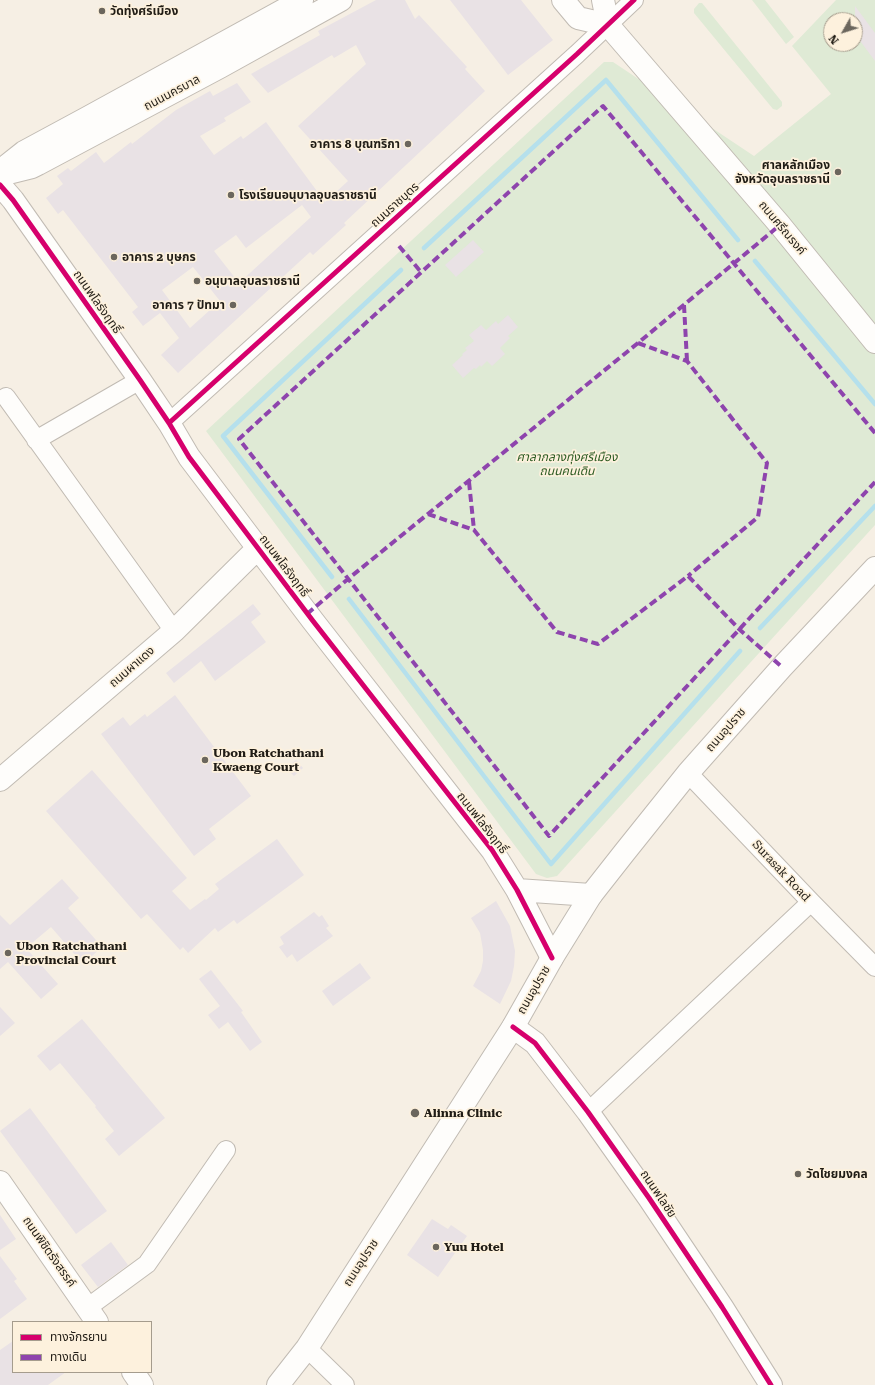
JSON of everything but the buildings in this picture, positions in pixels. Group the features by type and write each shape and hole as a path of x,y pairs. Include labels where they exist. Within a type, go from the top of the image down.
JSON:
{"street":[{"name":"ถนนนครบาล","path":"0,175 32,167 216,59 302,0"},
{"name":"ถนนนครบาล","path":"0,171 24,152 341,0"},
{"path":"564,0 578,18 608,25"},
{"name":"ถนนศรีณรงค์","path":"603,0 608,25 775,219 875,342"},
{"name":"ถนนราชบุตร","path":"169,423 572,59 634,0"},
{"name":"ถนนพโลรังฤทธิ์","path":"0,185 13,200 140,380 169,423 189,457 313,621 492,850 518,890 552,958"},
{"path":"36,440 140,380"},
{"path":"6,397 174,631"},
{"name":"ถนนผาแดง","path":"0,780 174,631 258,548"},
{"name":"ถนนอุปราช","path":"278,1385 307,1348 513,1027 552,958 591,895 688,773 782,667 875,568"},
{"name":"Surasak Road","path":"688,773 810,902 875,967"},
{"path":"518,890 591,895"},
{"path":"588,1112 810,902"},
{"name":"ถนนพโลชัย","path":"513,1027 535,1043 588,1112 654,1205 722,1307 771,1385"},
{"path":"92,1315 147,1264 226,1150"},
{"name":"ถนนพิชิตรังสรรค์","path":"0,1182 92,1315"},
{"path":"307,1348 345,1385"},
{"path":"134,1373 142,1385"}],"green space":[{"path":"752,0 765,0 794,37 786,44"},
{"name":"ศาลากลางทุ่งศรีเมือง ถนนคนเดิน","path":"836,0 875,0 875,525 557,876 547,878 536,874 206,431 604,62 613,62 754,156 831,94 792,46 823,14 823,52 863,52 863,12 825,12"},
{"path":"699,3 702,3 782,102 782,106 777,110 773,109 694,13 694,9"}],"waterway":[{"path":"424,248 606,80 738,240"},
{"path":"755,261 875,404"},
{"path":"332,577 223,436 401,270"},
{"path":"760,628 875,506"},
{"path":"349,599 551,864 740,651"}],"marked path":[{"path":"875,433 603,106 239,439 549,836 875,482"},
{"path":"307,614 780,225"},
{"path":"399,246 421,272"},
{"path":"684,305 687,361"},
{"path":"638,343 687,361 767,463 758,517 688,576"},
{"path":"469,482 474,530"},
{"path":"428,514 474,530 557,632 598,644 688,576 739,629 782,667"}],"cycle path":[{"path":"169,423 577,54 634,0"},
{"path":"0,185 13,200 140,380 169,423 189,457 313,621 492,850 517,890 552,958"},
{"path":"513,1027 535,1043 588,1112 649,1198 722,1307 771,1385"}],"place":[{"name":"วัดทุ่งศรีเมือง","path":"102,11"},
{"name":"อาคาร 8 บุณฑริกา","path":"408,144"},
{"name":"ศาลหลักเมือง จังหวัดอุบลราชธานี","path":"838,172"},
{"name":"โรงเรียนอนุบาลอุบลราชธานี","path":"231,195"},
{"name":"อาคาร 2 บุษกร","path":"114,257"},
{"name":"อนุบาลอุบลราชธานี","path":"197,281"},
{"name":"อาคาร 7 ปัทมา","path":"233,305"},
{"name":"Ubon Ratchathani Kwaeng Court","path":"205,760"},
{"name":"Ubon Ratchathani Provincial Court","path":"8,953"},
{"name":"Alinna Clinic","path":"415,1113"},
{"name":"วัดไชยมงคล","path":"798,1174"},
{"name":"Yuu Hotel","path":"436,1247"}]}
